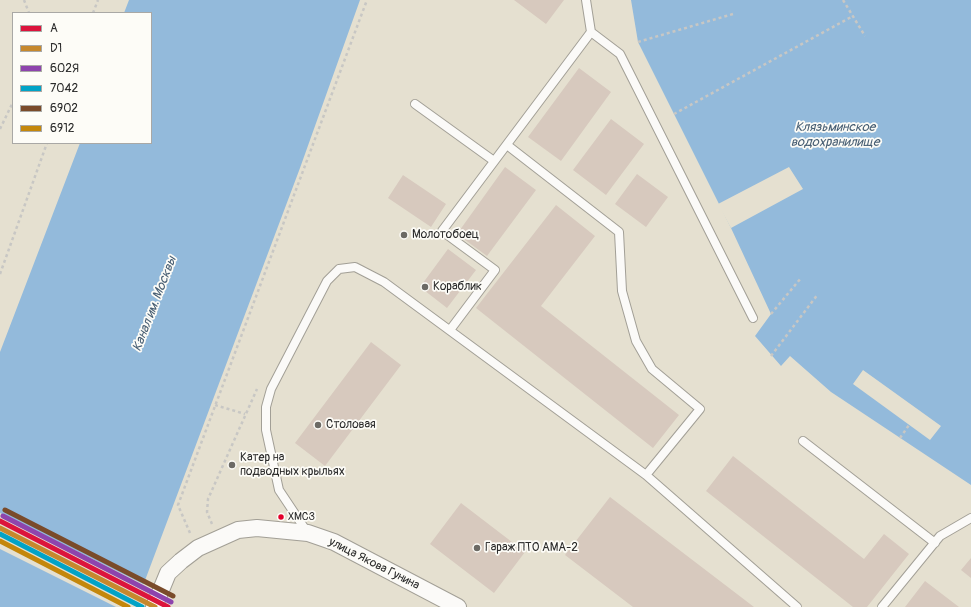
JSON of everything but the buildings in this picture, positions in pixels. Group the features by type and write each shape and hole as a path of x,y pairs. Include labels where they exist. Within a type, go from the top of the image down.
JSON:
{"street":[{"name":"улица Якова Гунина","path":"154,607 168,573 181,561 198,548 238,530 257,528 308,533 334,542 458,607"}],"lane":[{"path":"586,0 591,32 620,54 753,318"},
{"path":"450,330 495,270 442,232 591,32"},
{"path":"415,104 494,161"},
{"path":"507,145 619,232 622,291 636,341 652,369 700,409 646,475"},
{"path":"308,533 279,490 266,430 266,407 271,389 328,281 339,269 354,266 384,282 646,475 797,607"},
{"path":"803,441 935,543"},
{"path":"882,607 940,536 971,518"}],"path":[{"path":"24,0 29,12"},
{"path":"93,12 98,0"},
{"path":"193,539 178,505 367,0"},
{"path":"843,0 865,36"},
{"path":"638,42 733,14"},
{"path":"674,114 853,16"},
{"path":"0,129 12,104"},
{"path":"0,274 47,144"},
{"path":"772,314 801,278"},
{"path":"771,356 818,294"},
{"path":"214,528 207,512 208,499 256,389 271,389"},
{"path":"215,405 245,414"},
{"path":"900,438 909,425"}],"water":[{"name":"Канал им. Москвы","path":"129,0 360,0 300,168 135,607 0,607 0,352 80,144 152,144 152,12 124,12"},
{"name":"Клязьминское водохранилище","path":"631,0 971,0 971,485 831,392 790,356 781,366 755,336 771,314 731,228 638,42"}],"pier":[{"path":"789,167 803,189 731,228 718,204"},
{"path":"863,370 941,426 930,440 853,384"},
{"path":"0,513 145,585 137,607 116,607 0,549"}],"transit line":[{"name":"6902","path":"5,510 173,596"},
{"name":"602Я","path":"3,516 171,602"},
{"name":"A","path":"0,521 168,607"},
{"name":"D1","path":"0,528 155,607"},
{"name":"7042","path":"0,534 142,607"},
{"name":"6912","path":"0,541 128,607"}],"place":[{"name":"Молотобоец","path":"404,235"},
{"name":"Кораблик","path":"425,287"},
{"name":"Столовая","path":"318,425"},
{"name":"Катер на подводных крыльях","path":"232,465"},
{"name":"ХМСЗ","path":"281,517"},
{"name":"Гараж ПТО АМА-2","path":"477,548"}]}
